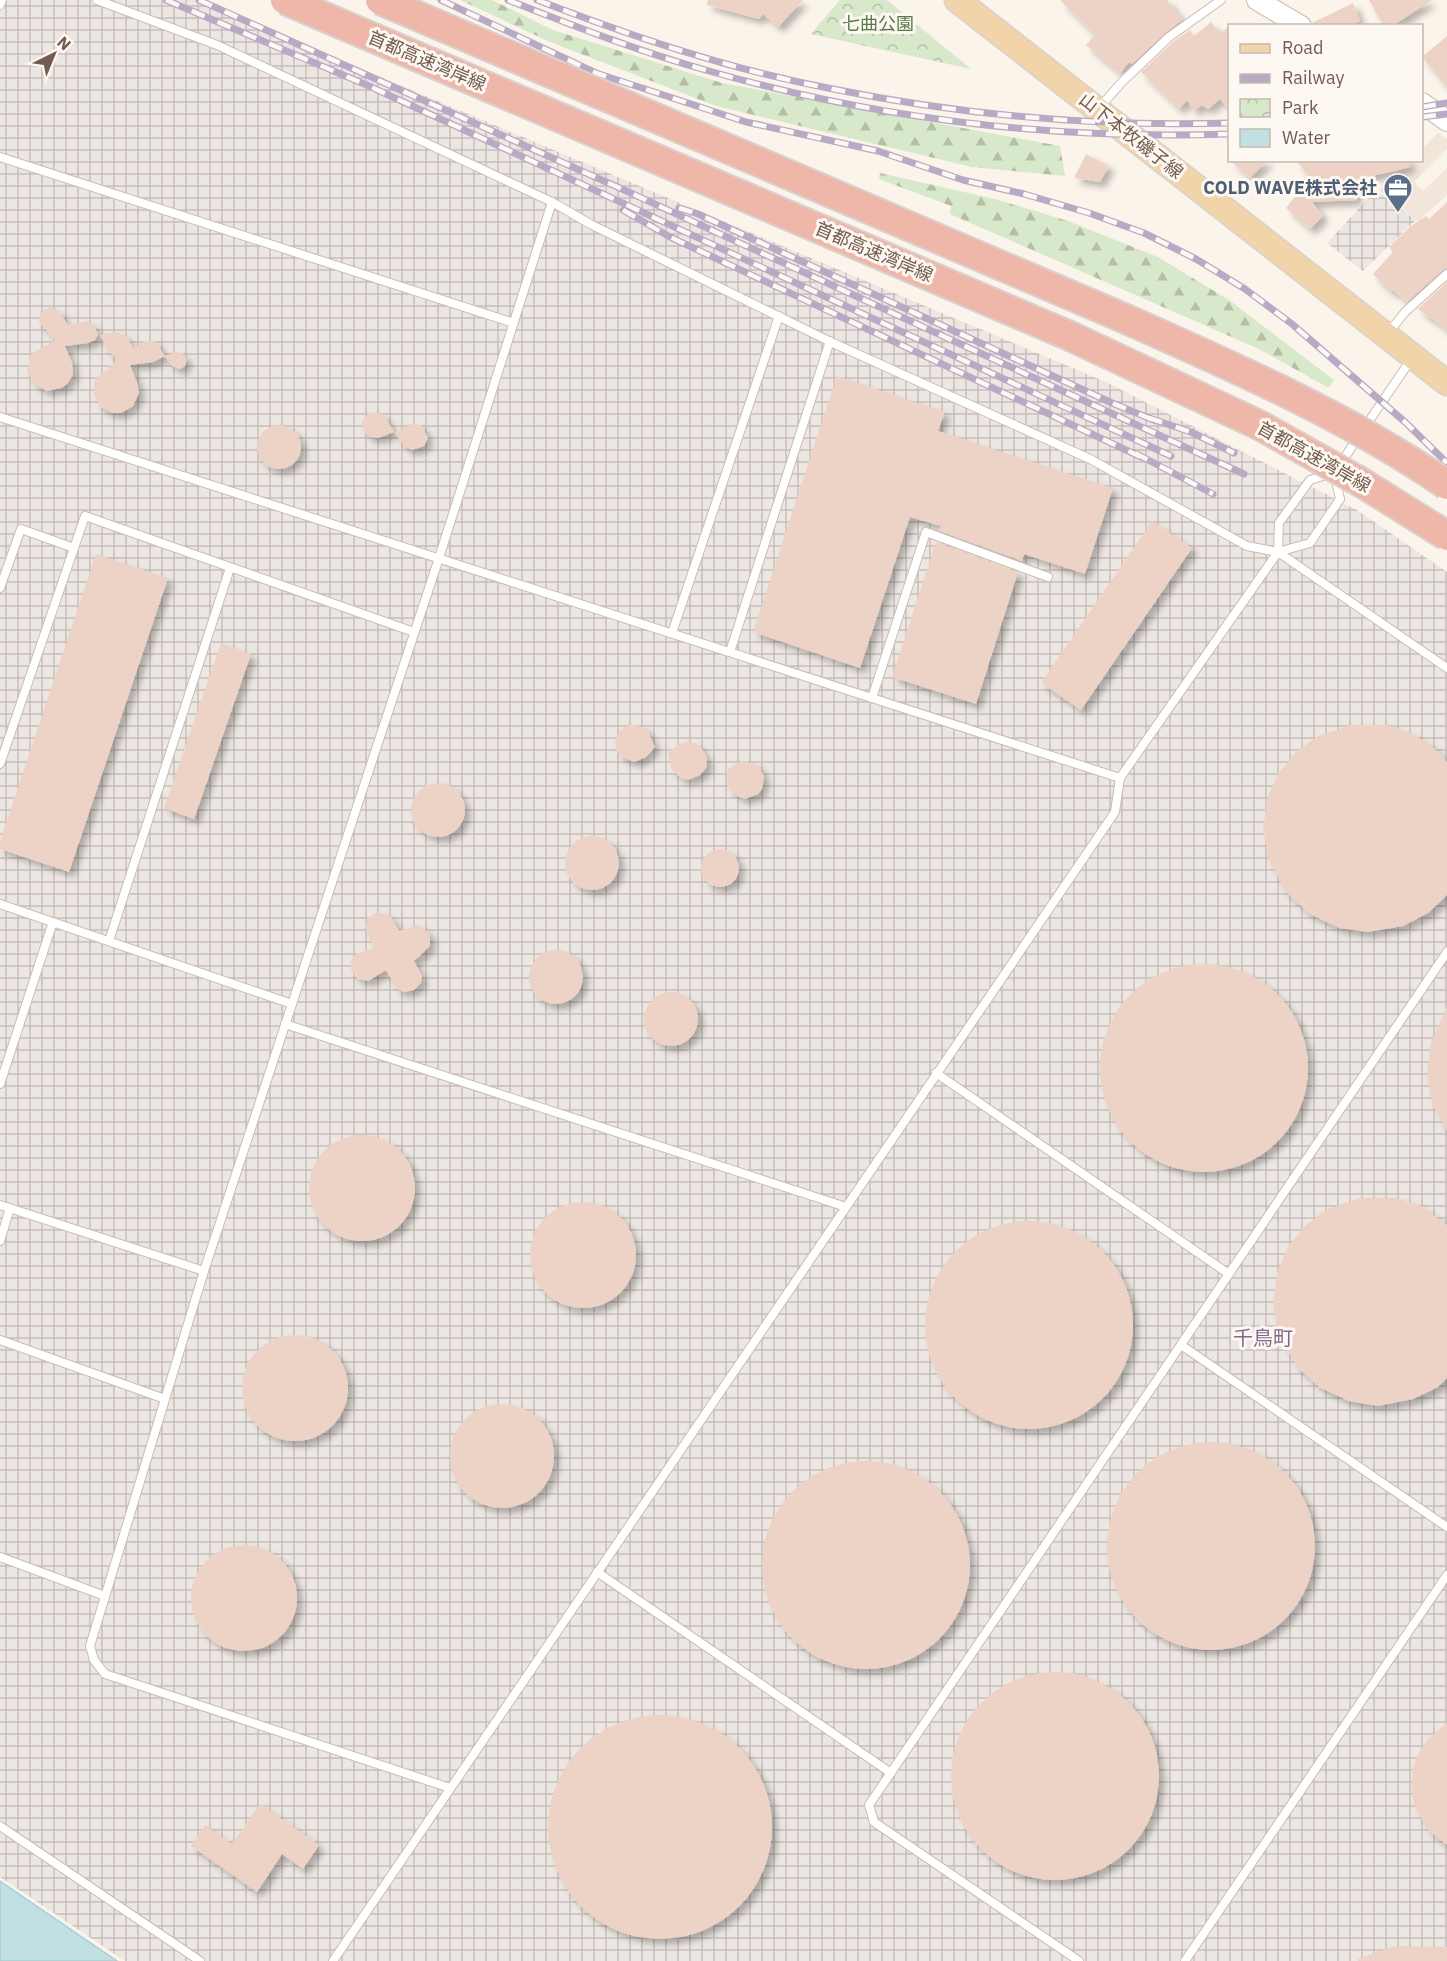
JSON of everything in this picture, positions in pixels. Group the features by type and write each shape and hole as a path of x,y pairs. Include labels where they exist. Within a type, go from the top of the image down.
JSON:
{"highway":[{"name":"首都高速湾岸線","path":"285,0 1070,336 1261,426 1364,484 1447,537"},
{"name":"首都高速湾岸線","path":"380,0 1206,355 1352,426 1411,460 1447,485"}],"main road":[{"name":"山下本牧磯子線","path":"957,0 1447,383"}],"street":[{"path":"1257,0 1298,24"},
{"path":"1423,104 1447,121"}],"lane":[{"path":"0,5 2,0"},
{"path":"97,0 217,45 552,202 592,225 830,341 1090,459 1247,546 1278,552 1447,668"},
{"path":"1098,110 1122,82 1168,37 1221,0"},
{"path":"0,157 514,323"},
{"path":"450,1788 105,1674 94,1660 90,1646 204,1271 439,558 552,202"},
{"path":"1386,336 1405,312 1447,273"},
{"path":"672,633 779,316"},
{"path":"730,652 830,341"},
{"path":"333,1961 1115,812 1120,778 1278,552 1279,523 1310,480 1334,473 1413,356"},
{"path":"0,417 1120,778"},
{"path":"1278,552 1310,543 1340,499 1334,473"},
{"path":"0,764 85,516 414,632"},
{"path":"0,588 21,529 74,548"},
{"path":"872,698 926,532 1048,577"},
{"path":"109,941 230,567"},
{"path":"0,904 292,1005"},
{"path":"0,1084 53,922"},
{"path":"1079,1961 874,1822 869,1805 1447,952"},
{"path":"285,1024 846,1207"},
{"path":"936,1073 1229,1274"},
{"path":"0,1205 204,1271"},
{"path":"0,1241 10,1208"},
{"path":"0,1340 165,1399"},
{"path":"1181,1345 1447,1527"},
{"path":"0,1557 105,1596"},
{"path":"597,1572 891,1773"},
{"path":"1185,1961 1447,1575"},
{"path":"0,1826 200,1961"}],"shaded area":[{"path":"0,0 197,0 1106,382 1357,510 1447,572 1447,1961 125,1961 0,1877"},
{"path":"1438,133 1447,139 1447,149 1414,182 1423,191 1447,168 1447,195 1418,221 1379,190 1408,162 1423,162 1423,148"},
{"path":"1376,190 1416,220 1363,271 1327,243"}],"green space":[{"path":"460,0 492,0 553,30 722,83 1060,146 1065,176 972,167 716,106 550,42"},
{"name":"七曲公園","path":"840,0 887,0 971,69 811,34"},
{"path":"880,173 995,199 1068,221 1158,257 1229,300 1334,380 1329,388 1259,349 950,214 951,206 879,179"}],"water":[{"path":"0,1881 117,1961 0,1961"}],"building":[{"path":"708,0 803,0 778,27 763,14 759,19 707,5"},
{"path":"1060,0 1167,0 1182,20 1132,64 1129,62 1120,73 1086,45 1095,35"},
{"path":"1369,0 1432,0 1395,24 1383,24"},
{"path":"1353,3 1360,21 1353,24 1312,23"},
{"path":"1211,22 1219,34 1228,27 1228,109 1220,99 1208,109 1202,105 1194,111 1187,100 1179,109 1141,72 1173,42 1190,30 1194,36"},
{"path":"1447,36 1447,87 1423,58"},
{"path":"1086,154 1109,166 1100,182 1074,178"},
{"path":"1232,162 1266,162 1250,178"},
{"path":"1298,162 1409,162 1410,167 1359,179 1370,187 1356,189 1357,200 1312,202 1323,216 1310,229 1286,208 1310,178"},
{"path":"1447,202 1447,268 1407,302 1393,290 1391,292 1373,274 1393,252 1389,247 1411,226 1426,216 1429,219"},
{"path":"1447,282 1447,331 1418,309"},
{"path":"49,307 59,311 68,325 87,321 93,325 98,334 95,340 88,343 65,346 72,363 73,375 61,388 47,391 34,384 27,371 30,356 55,340 39,322 40,314"},
{"path":"115,332 125,335 134,349 144,341 155,341 165,356 153,362 130,365 139,393 133,406 121,413 113,413 100,407 94,394 94,381 102,373 112,368 106,369 117,360 107,349 100,335"},
{"path":"177,352 182,353 187,359 185,366 180,369 172,366 165,356"},
{"path":"837,376 945,412 938,431 1113,488 1085,574 1024,554 1022,561 939,531 941,526 910,517 860,668 753,632"},
{"path":"370,412 383,414 394,432 378,438 369,437 362,426 362,421"},
{"path":"414,423 422,426 428,438 424,446 412,450 404,446 395,433"},
{"path":"279,425 288,426 295,431 300,438 300,456 295,463 288,468 279,469 270,468 263,463 258,456 257,447 258,438 263,431 270,426"},
{"path":"1152,521 1192,548 1081,710 1041,683"},
{"path":"936,542 1018,572 976,704 892,677"},
{"path":"96,554 168,578 69,872 0,849 0,841"},
{"path":"221,643 251,654 194,819 164,808"},
{"path":"631,724 646,728 655,747 646,757 634,762 617,752 615,742 620,730"},
{"path":"1351,725 1387,725 1411,733 1432,746 1447,762 1447,895 1428,913 1403,926 1368,932 1339,928 1310,914 1286,892 1269,860 1263,830 1267,799 1278,774 1295,753 1316,737"},
{"path":"686,742 700,746 707,758 706,768 700,775 688,780 681,778 672,770 668,753 679,744"},
{"path":"743,761 758,765 764,776 762,789 758,794 745,799 729,789 726,771"},
{"path":"438,783 448,785 457,791 463,800 465,810 463,820 457,829 448,835 438,837 428,835 419,829 413,820 411,810 413,800 419,791 428,785"},
{"path":"592,836 602,838 611,844 617,853 619,863 617,873 611,882 602,888 592,890 582,888 573,882 567,873 565,863 567,853 573,844 582,838"},
{"path":"720,849 733,855 739,868 733,881 720,887 707,881 701,868 707,855"},
{"path":"377,912 391,917 399,931 417,925 430,934 430,946 414,961 422,976 421,983 414,990 404,992 399,990 386,970 368,981 358,979 351,971 351,961 354,956 374,948 365,927 368,918"},
{"path":"556,950 566,952 575,958 581,967 583,977 581,987 575,996 566,1002 556,1004 546,1002 537,996 531,987 529,977 531,967 537,958 546,952"},
{"path":"1204,964 1224,966 1244,972 1270,988 1284,1002 1300,1028 1306,1048 1308,1068 1306,1088 1300,1108 1284,1134 1270,1148 1244,1164 1224,1170 1204,1172 1184,1170 1164,1164 1138,1148 1124,1134 1108,1108 1102,1088 1100,1068 1102,1048 1108,1028 1124,1002 1138,988 1164,972 1184,966"},
{"path":"671,992 681,994 690,1000 696,1009 698,1019 696,1029 690,1038 681,1044 671,1046 661,1044 652,1038 646,1029 644,1019 646,1009 652,1000 661,994"},
{"path":"1447,1006 1447,1131 1432,1104 1427,1074 1431,1043"},
{"path":"362,1135 382,1139 399,1151 411,1168 415,1188 411,1208 399,1225 382,1237 362,1241 342,1237 325,1225 313,1208 309,1188 313,1168 325,1151 342,1139"},
{"path":"1361,1198 1397,1198 1421,1206 1447,1225 1447,1378 1438,1387 1413,1399 1378,1406 1349,1401 1319,1387 1296,1366 1278,1333 1273,1303 1277,1273 1288,1247 1305,1226 1325,1210"},
{"path":"583,1202 603,1206 620,1218 632,1235 636,1255 632,1275 620,1292 603,1304 583,1308 563,1304 546,1292 534,1275 530,1255 534,1235 546,1218 563,1206"},
{"path":"1029,1221 1049,1223 1069,1229 1095,1245 1109,1259 1125,1285 1131,1305 1133,1325 1131,1345 1125,1365 1109,1391 1095,1405 1069,1421 1049,1427 1029,1429 1009,1427 989,1421 963,1405 949,1391 933,1365 927,1345 925,1325 927,1305 933,1285 949,1259 963,1245 989,1229 1009,1223"},
{"path":"295,1335 315,1339 332,1351 344,1368 348,1388 344,1408 332,1425 315,1437 295,1441 275,1437 258,1425 246,1408 242,1388 246,1368 258,1351 275,1339"},
{"path":"502,1404 522,1407 539,1419 551,1436 554,1456 551,1476 539,1493 522,1505 502,1508 482,1505 465,1493 453,1476 450,1456 453,1436 465,1419 482,1407"},
{"path":"1211,1442 1231,1444 1251,1450 1277,1466 1291,1480 1307,1506 1313,1526 1315,1546 1313,1566 1307,1586 1291,1612 1277,1626 1251,1642 1231,1648 1211,1650 1191,1648 1171,1642 1145,1626 1131,1612 1115,1586 1109,1566 1107,1546 1109,1526 1115,1506 1131,1480 1145,1466 1171,1450 1191,1444"},
{"path":"866,1461 886,1463 906,1469 932,1485 946,1499 962,1525 968,1545 970,1565 968,1585 962,1605 946,1631 932,1645 906,1661 886,1667 866,1669 846,1667 826,1661 800,1645 786,1631 770,1605 764,1585 762,1565 764,1545 770,1525 786,1499 800,1485 826,1469 846,1463"},
{"path":"244,1545 264,1549 281,1561 293,1578 297,1598 293,1618 281,1635 264,1647 244,1651 224,1647 207,1635 195,1618 191,1598 195,1578 207,1561 224,1549"},
{"path":"1055,1672 1075,1674 1095,1680 1121,1696 1135,1710 1151,1736 1157,1756 1159,1776 1157,1796 1151,1816 1135,1842 1121,1856 1095,1872 1075,1878 1055,1880 1035,1878 1015,1872 989,1856 975,1842 959,1816 953,1796 951,1776 953,1756 959,1736 975,1710 989,1696 1015,1680 1035,1674"},
{"path":"649,1715 671,1715 703,1723 713,1728 731,1740 747,1756 764,1784 770,1805 772,1827 770,1849 764,1870 747,1898 731,1914 703,1931 671,1939 649,1939 617,1931 607,1926 589,1914 573,1898 556,1870 548,1838 548,1816 556,1784 561,1774 573,1756 589,1740 617,1723"},
{"path":"1447,1723 1447,1845 1428,1830 1415,1807 1412,1790 1413,1768 1419,1752 1428,1739"},
{"path":"260,1804 319,1845 303,1869 282,1854 257,1892 191,1846 205,1825 232,1844"},
{"path":"1394,1946 1447,1947 1447,1961 1358,1961 1358,1959"}],"railway":[{"path":"166,0 369,86 1171,456"},
{"path":"199,0 622,189 1244,474"},
{"path":"441,0 596,73 746,122 878,151 963,180 1024,194 1089,213 1144,233 1196,259 1245,289 1292,324 1405,422 1447,463"},
{"path":"508,0 683,64 837,102 967,123 1033,129 1164,135 1228,134"},
{"path":"537,0 644,39 717,61 791,80 878,97 978,112 1078,121 1228,123"},
{"path":"1423,107 1447,103"},
{"path":"1423,117 1447,114"},
{"path":"679,208 698,214 1156,421"},
{"path":"623,210 670,237 1141,457"},
{"path":"1149,418 1191,432 1234,453"},
{"path":"1135,453 1213,494"}],"place":[{"name":"COLD WAVE株式会社","path":"1398,214"}],"district":[{"name":"千鳥町","path":"1263,1338"}]}
